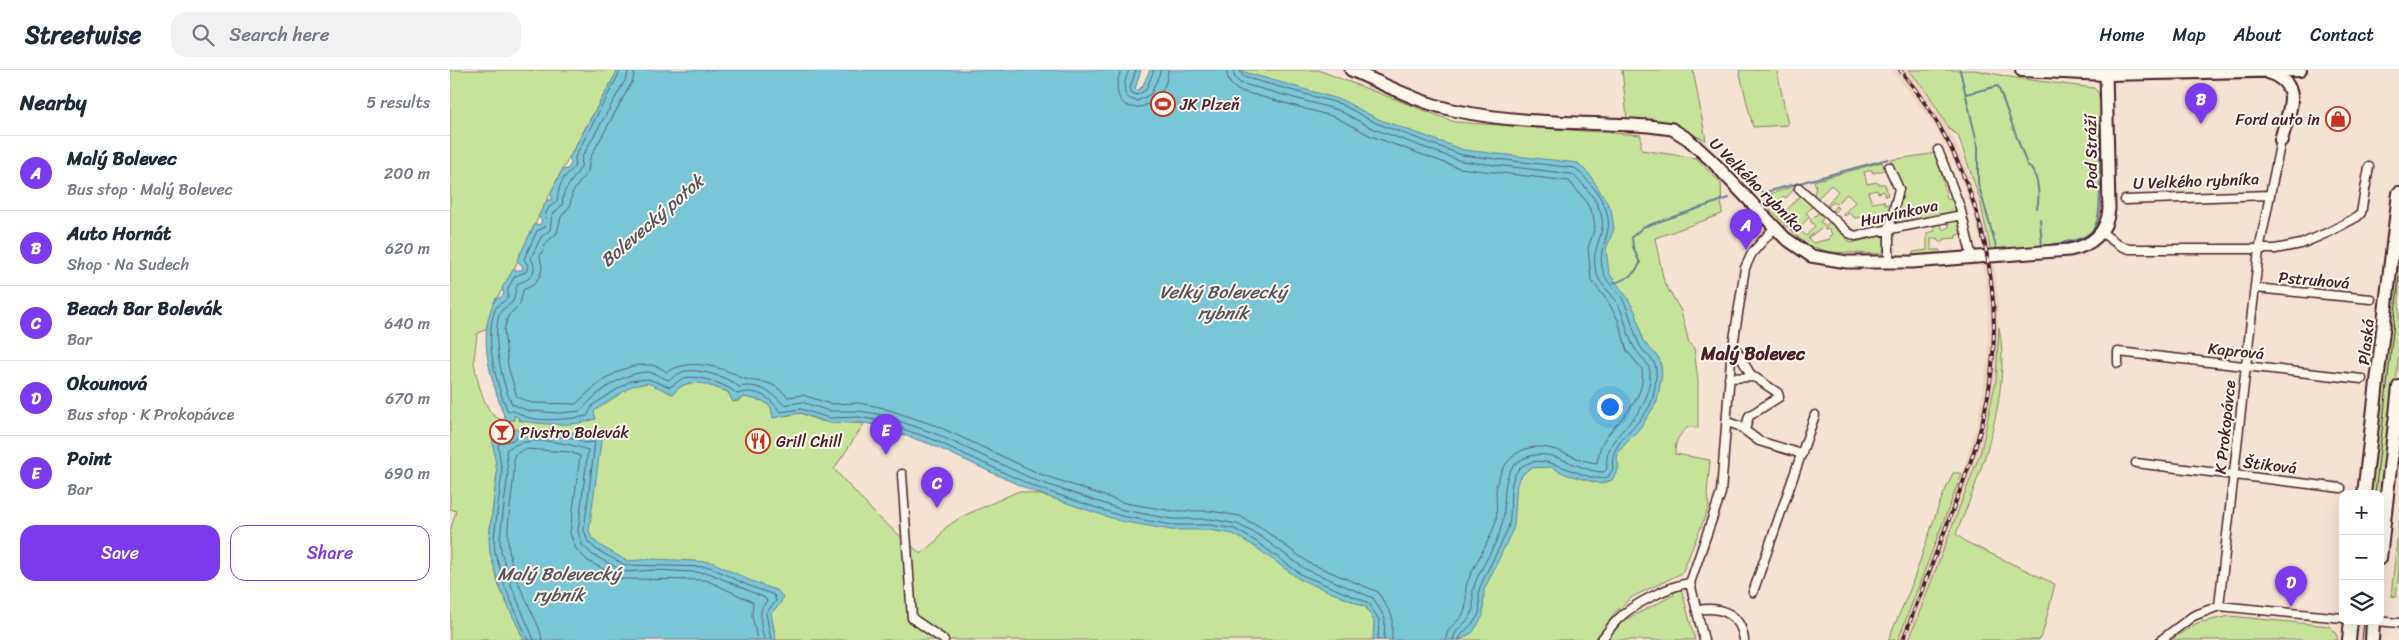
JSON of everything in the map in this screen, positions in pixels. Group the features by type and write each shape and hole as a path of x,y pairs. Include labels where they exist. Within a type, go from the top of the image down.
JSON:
{"main road":[{"path":"2022,70 2106,72 2300,70"},
{"path":"2263,70 2282,78 2291,93 2291,103 2282,140"},
{"name":"Plaská","path":"2364,490 2399,193"},
{"path":"2383,535 2399,387"},
{"path":"2349,640 2351,625"},
{"path":"2372,640 2374,625"}],"street":[{"name":"U Velkého rybníka","path":"1351,70 1423,101 1458,111 1505,118 1672,129 1688,139 1713,162 1785,238 1811,256 1847,262 1972,258 2075,249 2092,242 2101,232"},
{"name":"Pod Stráží","path":"2101,232 2108,218 2109,208 2106,72"},
{"name":"U Velkého rybníka","path":"2259,250 2282,140"},
{"path":"1938,150 1962,215 1972,258"},
{"path":"1889,167 1899,189 1889,229 1889,262"},
{"path":"2101,232 2119,245 2129,249 2259,250 2301,244 2357,218 2364,206 2369,167"},
{"name":"Hurvínkova","path":"1799,188 1852,235 1962,215"},
{"name":"U Velkého rybníka","path":"2125,200 2269,196"},
{"path":"1704,640 1690,583 1721,493 1733,344 1744,268 1752,253 1775,227"},
{"name":"K Prokopávce","path":"2219,606 2259,250"},
{"name":"Pstruhová","path":"2255,288 2371,299"},
{"path":"1733,344 1752,377"},
{"name":"Kaprová","path":"2118,363 2118,352 2362,379"},
{"path":"1730,378 1756,378 1778,393 1779,397 1749,416 1745,430"},
{"path":"1753,592 1815,415"},
{"path":"1726,422 1745,430 1759,440 1802,454"},
{"name":"Štiková","path":"2136,463 2342,488"},
{"path":"902,474 912,618 944,640"},
{"path":"1601,640 1619,618 1676,585 1690,583"},
{"path":"2161,640 2193,616 2219,606 2339,618"},
{"path":"1697,610 1711,608 1726,611 1739,625 1744,640"},
{"path":"2384,622 2399,624"}],"shaded area":[{"path":"1892,70 1909,70 1928,93 1949,129 1962,157 1981,210 1989,249 1983,250 1973,211 1955,163 1933,123"},
{"path":"1994,262 1998,300 1999,357 1987,428 1972,477 1909,640 1898,640 1962,473 1977,425 1988,357 1988,301 1983,263"}],"green space":[{"path":"450,70 618,70 551,192 515,267 495,303 486,329 477,334 474,365 486,405 497,418 512,420 514,415 520,418 519,420 560,424 611,361 672,394 686,384 706,384 728,392 732,400 736,402 745,397 763,401 771,407 773,417 800,413 820,421 864,424 834,469 876,515 921,554 937,540 945,528 961,517 1019,491 1222,531 1227,509 1351,600 1366,607 1371,615 1237,70 1318,70 1455,122 1641,135 1641,150 1696,158 1721,183 1722,214 1655,238 1664,282 1681,311 1689,343 1694,348 1698,381 1698,428 1688,427 1682,433 1676,442 1675,454 1710,460 1707,494 1709,507 1682,573 1632,597 1612,615 1621,622 1674,595 1673,590 1681,588 1695,640 701,640 646,591 497,473 489,538 559,640 450,640 450,531 456,511 450,509"},
{"path":"1622,70 1693,70 1706,140 1666,123 1627,119"},
{"path":"1739,70 1777,70 1788,125 1753,127"},
{"path":"1909,70 1975,70 2015,78 2094,88 2098,92 2100,103 2100,213 2092,231 2083,238 2065,244 1991,252 1980,200 1958,135 1949,129 1928,93"},
{"path":"1937,153 1947,199 1954,200 1956,207 1954,212 1900,223 1896,220 1904,189 1890,160"},
{"path":"1882,162 1885,170 1873,173 1872,170 1864,172 1867,184 1877,182 1878,184 1885,184 1888,195 1885,196 1884,191 1878,193 1877,190 1868,192 1872,203 1884,201 1885,205 1892,203 1889,214 1855,218 1849,213 1845,216 1843,214 1855,202 1847,194 1836,204 1833,202 1828,207 1832,211 1836,206 1838,208 1833,214 1826,207 1838,191 1831,185 1817,199 1814,195 1816,187 1814,181"},
{"path":"1792,187 1794,189 1786,198 1783,196 1777,202 1771,196 1772,193"},
{"path":"1801,195 1813,206 1806,213 1811,218 1808,218 1801,226 1803,228 1801,231 1806,236 1815,226 1810,221 1819,212 1824,217 1820,222 1825,225 1808,238 1813,243 1830,239 1829,236 1832,235 1830,229 1825,230 1829,222 1851,243 1884,235 1882,254 1830,252 1806,245 1764,204 1767,200 1783,214"},
{"path":"1957,219 1961,234 1956,235 1956,238 1944,239 1944,242 1939,242 1937,238 1931,239 1931,250 1940,250 1940,253 1913,255 1913,252 1927,250 1927,233 1935,231 1934,225 1940,223 1943,230 1949,227 1948,221"},
{"path":"2399,234 2399,354 2383,490 2368,490"},
{"path":"1999,327 2002,352 1998,405 1984,459 1956,534 1966,542 2055,584 2043,632 2039,640 1909,640 1981,451 1996,380"},
{"path":"1953,473 1962,473 1898,640 1888,640 1910,590 1940,502"},
{"path":"2399,521 2399,571 2396,597 2391,596"},
{"path":"2230,616 2329,626 2336,634 2338,640 2171,640 2197,623"}],"water":[{"name":"Velký Bolevecký rybník","path":"618,70 1141,70 1135,89 1138,90 1142,87 1150,70 1237,70 1342,100 1378,119 1464,150 1578,163 1590,175 1611,209 1614,229 1606,249 1609,273 1636,313 1643,341 1659,358 1662,374 1657,402 1641,427 1619,451 1617,458 1619,468 1612,480 1601,484 1565,474 1551,467 1530,468 1524,473 1517,483 1514,527 1484,590 1483,616 1473,632 1460,640 1373,640 1374,621 1366,607 1299,579 1254,546 1233,534 1209,530 1171,530 1120,521 1034,492 930,444 875,425 857,422 829,423 800,413 773,418 771,407 763,401 745,397 733,402 728,392 705,384 686,384 673,394 648,383 632,386 597,409 594,412 596,419 587,422 547,424 518,420 519,418 514,415 514,420 506,421 491,375 488,359 486,343 490,313 496,298 500,298 504,294 502,288 513,270 522,270 523,267 517,260 535,224 540,225 542,220 538,217 547,200 552,200 551,192 562,170 568,169 571,163 569,158"},
{"name":"Malý Bolevecký rybník","path":"514,429 580,433 585,438 600,435 601,442 589,531 592,539 627,561 655,559 712,562 749,580 778,591 783,597 780,604 771,613 776,640 524,640 500,589 490,553 489,538 497,473 492,437 511,435"}],"waterway":[{"path":"1960,70 1978,147 1978,183 1997,250"},
{"path":"1966,94 1998,86 2027,165 2034,173 2036,179 2038,191 2037,208"},
{"path":"2100,121 2100,175"},
{"path":"1748,192 1766,192 1888,159"},
{"path":"2040,219 2042,246 2073,241 2084,237 2096,225 2100,201 2100,183"},
{"path":"1614,283 1630,276 1636,271 1640,263 1633,247 1632,237 1643,227 1729,198"},
{"path":"1844,256 1861,256"}],"tram line":[{"path":"2375,490 2399,277"},
{"path":"2362,640 2364,625"}],"railway":[{"path":"1900,70 1927,107 1950,147 1969,189 1982,233 1991,278 1994,323 1992,369 1977,442 1903,640"}],"place":[{"name":"JK Plzeň","path":"1163,104"},
{"name":"Ford auto in","path":"2338,119"},
{"name":"Auto Hornát","path":"2201,124"},
{"name":"Malý Bolevec","path":"1746,250"},
{"name":"Pivstro Bolevák","path":"502,432"},
{"name":"Grill Chill","path":"758,441"},
{"name":"Point","path":"886,455"},
{"name":"Beach Bar Bolevák","path":"937,508"},
{"name":"Okounová","path":"2291,607"}],"district":[{"name":"Malý Bolevec","path":"1753,354"}],"water label":[{"name":"Bolevecký potok","path":"652,221"}]}
